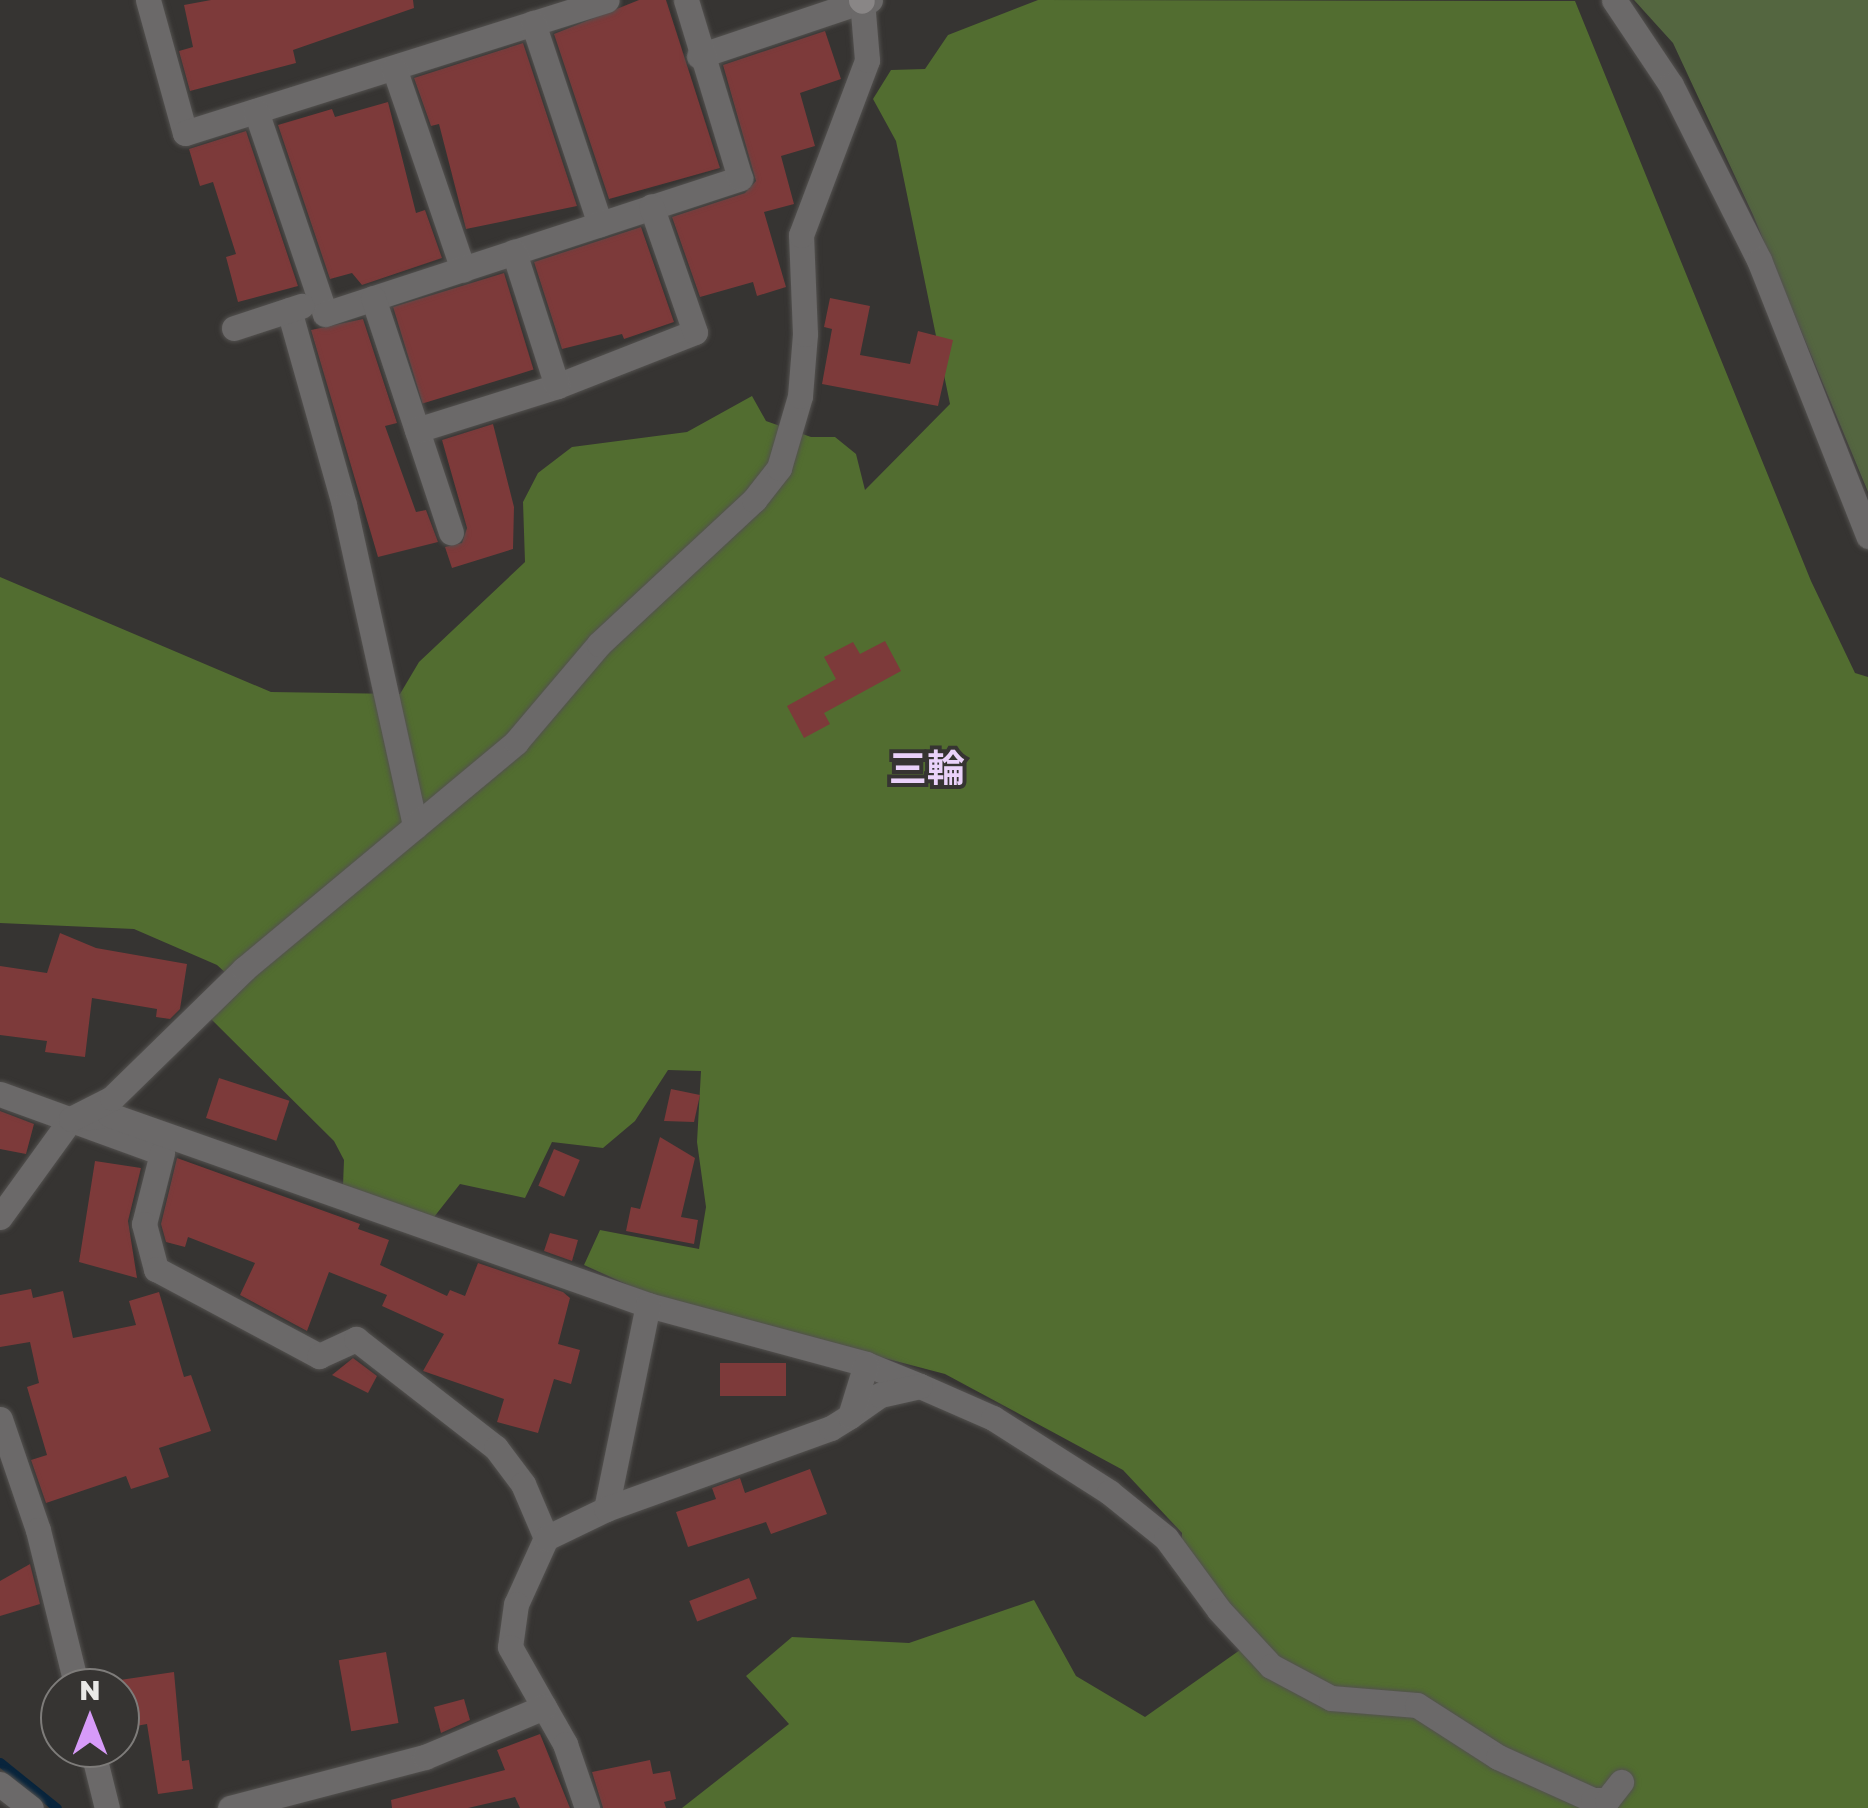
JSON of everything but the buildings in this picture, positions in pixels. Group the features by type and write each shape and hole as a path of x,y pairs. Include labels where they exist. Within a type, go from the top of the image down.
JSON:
{"street":[{"path":"148,0 185,134 606,0"},
{"path":"256,112 325,314 740,178 698,56 686,0"},
{"path":"0,1217 71,1119 112,1098 244,969 516,742 599,644 754,500 779,468 794,427 802,365 801,235 867,60 864,0 698,56"},
{"path":"1614,0 1671,85 1758,260 1868,536"},
{"path":"533,23 600,224"},
{"path":"394,68 463,269"},
{"path":"417,430 556,386 694,332 651,206"},
{"path":"514,252 556,386"},
{"path":"373,298 451,532"},
{"path":"234,328 320,300"},
{"path":"289,310 344,505 416,826"},
{"path":"0,1094 162,1153 144,1224 156,1269 319,1356 356,1339 380,1354 496,1448 523,1484 546,1538"},
{"path":"71,1119 110,1116 648,1305 866,1364 920,1386 993,1418 1138,1515 1166,1538 1219,1610 1272,1666 1332,1698 1418,1706 1498,1756 1593,1800 1606,1800 1622,1782"},
{"path":"606,1509 648,1305"},
{"path":"850,1416 866,1364"},
{"path":"587,1808 579,1776 510,1647 509,1629 546,1538 606,1509 850,1416 880,1395 920,1386"},
{"path":"0,1419 38,1530 72,1668"},
{"path":"230,1808 425,1757 544,1708"},
{"path":"97,1768 106,1808"},
{"path":"0,1784 31,1808"}],"green space":[{"path":"1038,0 1575,1 1811,581 1855,673 1868,677 1868,1808 682,1808 789,1724 746,1676 792,1637 909,1643 1034,1600 1076,1676 1145,1717 1240,1650 1181,1580 1182,1533 1123,1470 945,1374 659,1299 584,1265 600,1230 699,1249 706,1207 697,1142 701,1071 668,1070 635,1121 603,1148 552,1142 525,1198 460,1184 434,1217 343,1185 344,1160 334,1141 210,1018 240,986 217,965 134,929 0,923 0,577 271,692 400,694 419,662 525,562 523,502 538,473 572,447 687,432 752,396 766,421 811,437 835,437 856,454 865,490 950,404 896,141 873,99 891,70 925,69 948,35"},
{"path":"1634,0 1868,0 1868,492 1753,215 1673,43"}],"waterway":[{"path":"0,1762 57,1808"}],"district":[{"name":"三輪","path":"927,768"}]}
